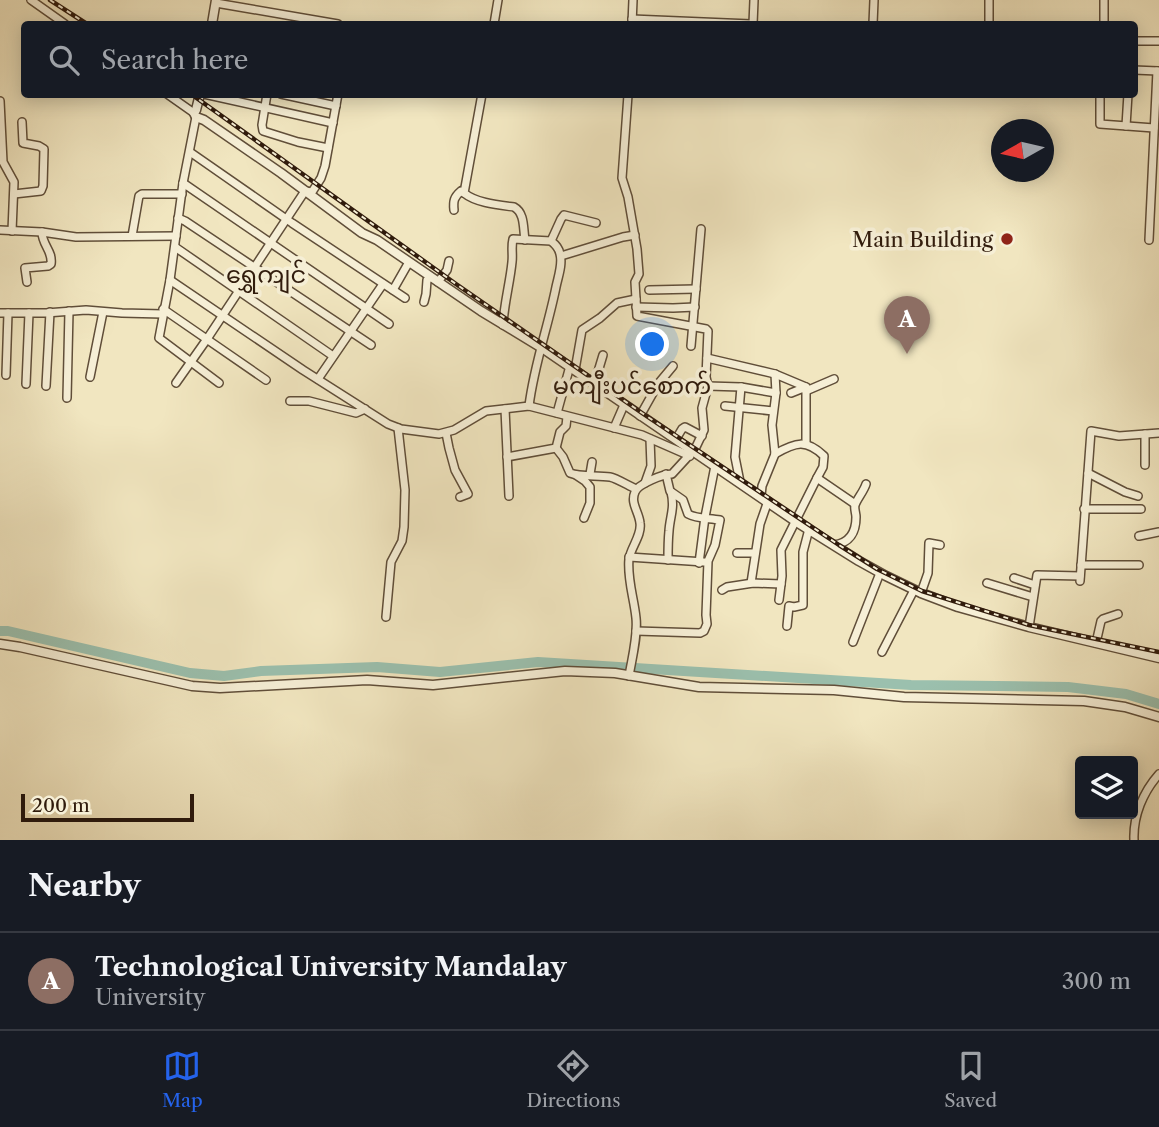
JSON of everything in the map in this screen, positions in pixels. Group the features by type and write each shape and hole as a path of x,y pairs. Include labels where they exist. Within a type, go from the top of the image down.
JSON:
{"street":[{"path":"31,0 61,21"},
{"path":"494,21 498,0"},
{"path":"632,21 633,0"},
{"path":"752,21 754,0"},
{"path":"873,21 874,0"},
{"path":"989,0 989,21"},
{"path":"1104,0 1104,21"},
{"path":"213,21 216,1 322,21"},
{"path":"279,21 280,13"},
{"path":"1138,41 1159,41"},
{"path":"1138,70 1158,71 1149,240"},
{"path":"172,98 265,161 362,233 377,240 503,325 573,368 676,439 691,453"},
{"path":"200,98 183,183 159,338 219,383"},
{"path":"220,98 333,123"},
{"path":"266,98 262,125 266,134 328,148"},
{"path":"299,98 336,106"},
{"path":"305,191 312,192 321,178 337,98"},
{"path":"464,193 481,98"},
{"path":"628,98 622,178 628,197 639,269 635,282 638,317 708,329 708,387 702,408 705,427 702,436 672,474 645,484 636,489 633,495 640,523 629,558 628,577 637,620 630,674"},
{"path":"1101,98 1101,124 1154,128"},
{"path":"1126,126 1128,98"},
{"path":"0,101 3,162 12,177 14,194 12,231"},
{"path":"14,194 36,193 41,191 43,186 44,149 23,143 22,122"},
{"path":"190,152 405,298"},
{"path":"183,183 389,324"},
{"path":"176,383 305,191"},
{"path":"454,210 453,202 461,191 474,198 514,207 520,210 525,240"},
{"path":"132,236 139,196 182,194"},
{"path":"551,241 564,215 596,223"},
{"path":"178,218 371,345"},
{"path":"691,346 701,229"},
{"path":"0,230 72,236 176,236"},
{"path":"27,282 25,268 51,264 52,258 42,232"},
{"path":"561,256 635,235"},
{"path":"503,325 513,239 551,241 556,244 561,256 556,289 531,387 529,406"},
{"path":"175,247 333,356"},
{"path":"424,302 427,280 435,279 447,270 449,261"},
{"path":"393,290 409,262"},
{"path":"170,280 318,379 398,428 422,433 446,433 486,411 529,406 642,435 691,453 715,466 809,530 880,573 918,591 958,607 1029,627 1159,657"},
{"path":"318,379 383,284"},
{"path":"649,290 696,289"},
{"path":"673,290 673,308"},
{"path":"557,413 573,368 582,330 617,303 673,308 695,307"},
{"path":"67,398 69,310"},
{"path":"6,375 4,313 69,310 163,312 266,380"},
{"path":"46,386 50,312"},
{"path":"90,377 103,312"},
{"path":"26,384 29,313"},
{"path":"594,385 603,355"},
{"path":"707,358 775,374 806,389"},
{"path":"642,435 644,418 658,384 673,366"},
{"path":"751,583 764,499 762,486 775,454 772,425 775,374"},
{"path":"791,393 834,379"},
{"path":"708,387 741,387 775,393"},
{"path":"740,482 735,457 741,387"},
{"path":"806,389 806,444"},
{"path":"290,401 309,401 356,413 365,409"},
{"path":"614,428 624,405"},
{"path":"725,406 773,411"},
{"path":"505,410 509,496"},
{"path":"556,448 567,417"},
{"path":"676,439 685,427 702,436"},
{"path":"386,617 391,562 402,541 404,527 405,490 398,428"},
{"path":"1029,627 1038,575 1080,579 1091,431 1119,436 1159,433"},
{"path":"446,433 455,470 468,494 460,497"},
{"path":"1145,434 1145,465"},
{"path":"645,484 651,466 650,439"},
{"path":"775,454 793,444 802,443 824,456 823,467 781,550 779,600"},
{"path":"507,457 556,448"},
{"path":"556,448 570,473 590,487 590,503 584,518"},
{"path":"590,474 592,462"},
{"path":"636,631 704,631 707,624 705,517 715,466"},
{"path":"1088,473 1125,492 1138,495"},
{"path":"666,474 673,501 668,531 668,560"},
{"path":"576,475 615,478 636,489"},
{"path":"817,478 855,504"},
{"path":"834,545 849,539 855,532 855,504 866,484"},
{"path":"670,491 683,500 688,514 720,520 715,545 704,562"},
{"path":"1084,509 1141,509"},
{"path":"787,626 789,606 803,605 803,552 809,530"},
{"path":"1139,536 1159,532"},
{"path":"882,652 928,573 929,543 940,545"},
{"path":"737,553 755,552"},
{"path":"629,558 704,562"},
{"path":"1081,565 1139,565"},
{"path":"853,642 880,573"},
{"path":"1014,579 1035,585"},
{"path":"722,590 751,583 781,584"},
{"path":"988,583 1033,597"},
{"path":"1096,643 1101,621 1118,614"},
{"path":"0,644 20,646 192,686 220,688 367,680 433,685 565,671 630,674 699,687 834,690 904,698 1084,701 1125,706 1159,717"},
{"path":"1134,840 1133,825 1136,816 1151,784 1159,775"}],"waterway":[{"path":"0,631 190,673 224,676 261,671 377,667 440,672 538,662 911,685 1068,687 1126,694 1159,704"}],"railway":[{"path":"50,0 82,21"},
{"path":"197,98 642,413 877,569 922,591 1029,625 1159,652"}],"place":[{"name":"Main Building","path":"1007,239"},
{"name":"Technological University Mandalay","path":"907,354"}],"district":[{"name":"ရွှေကျင်","path":"266,274"},
{"name":"မကျီးပင်စောက်","path":"632,385"}]}
